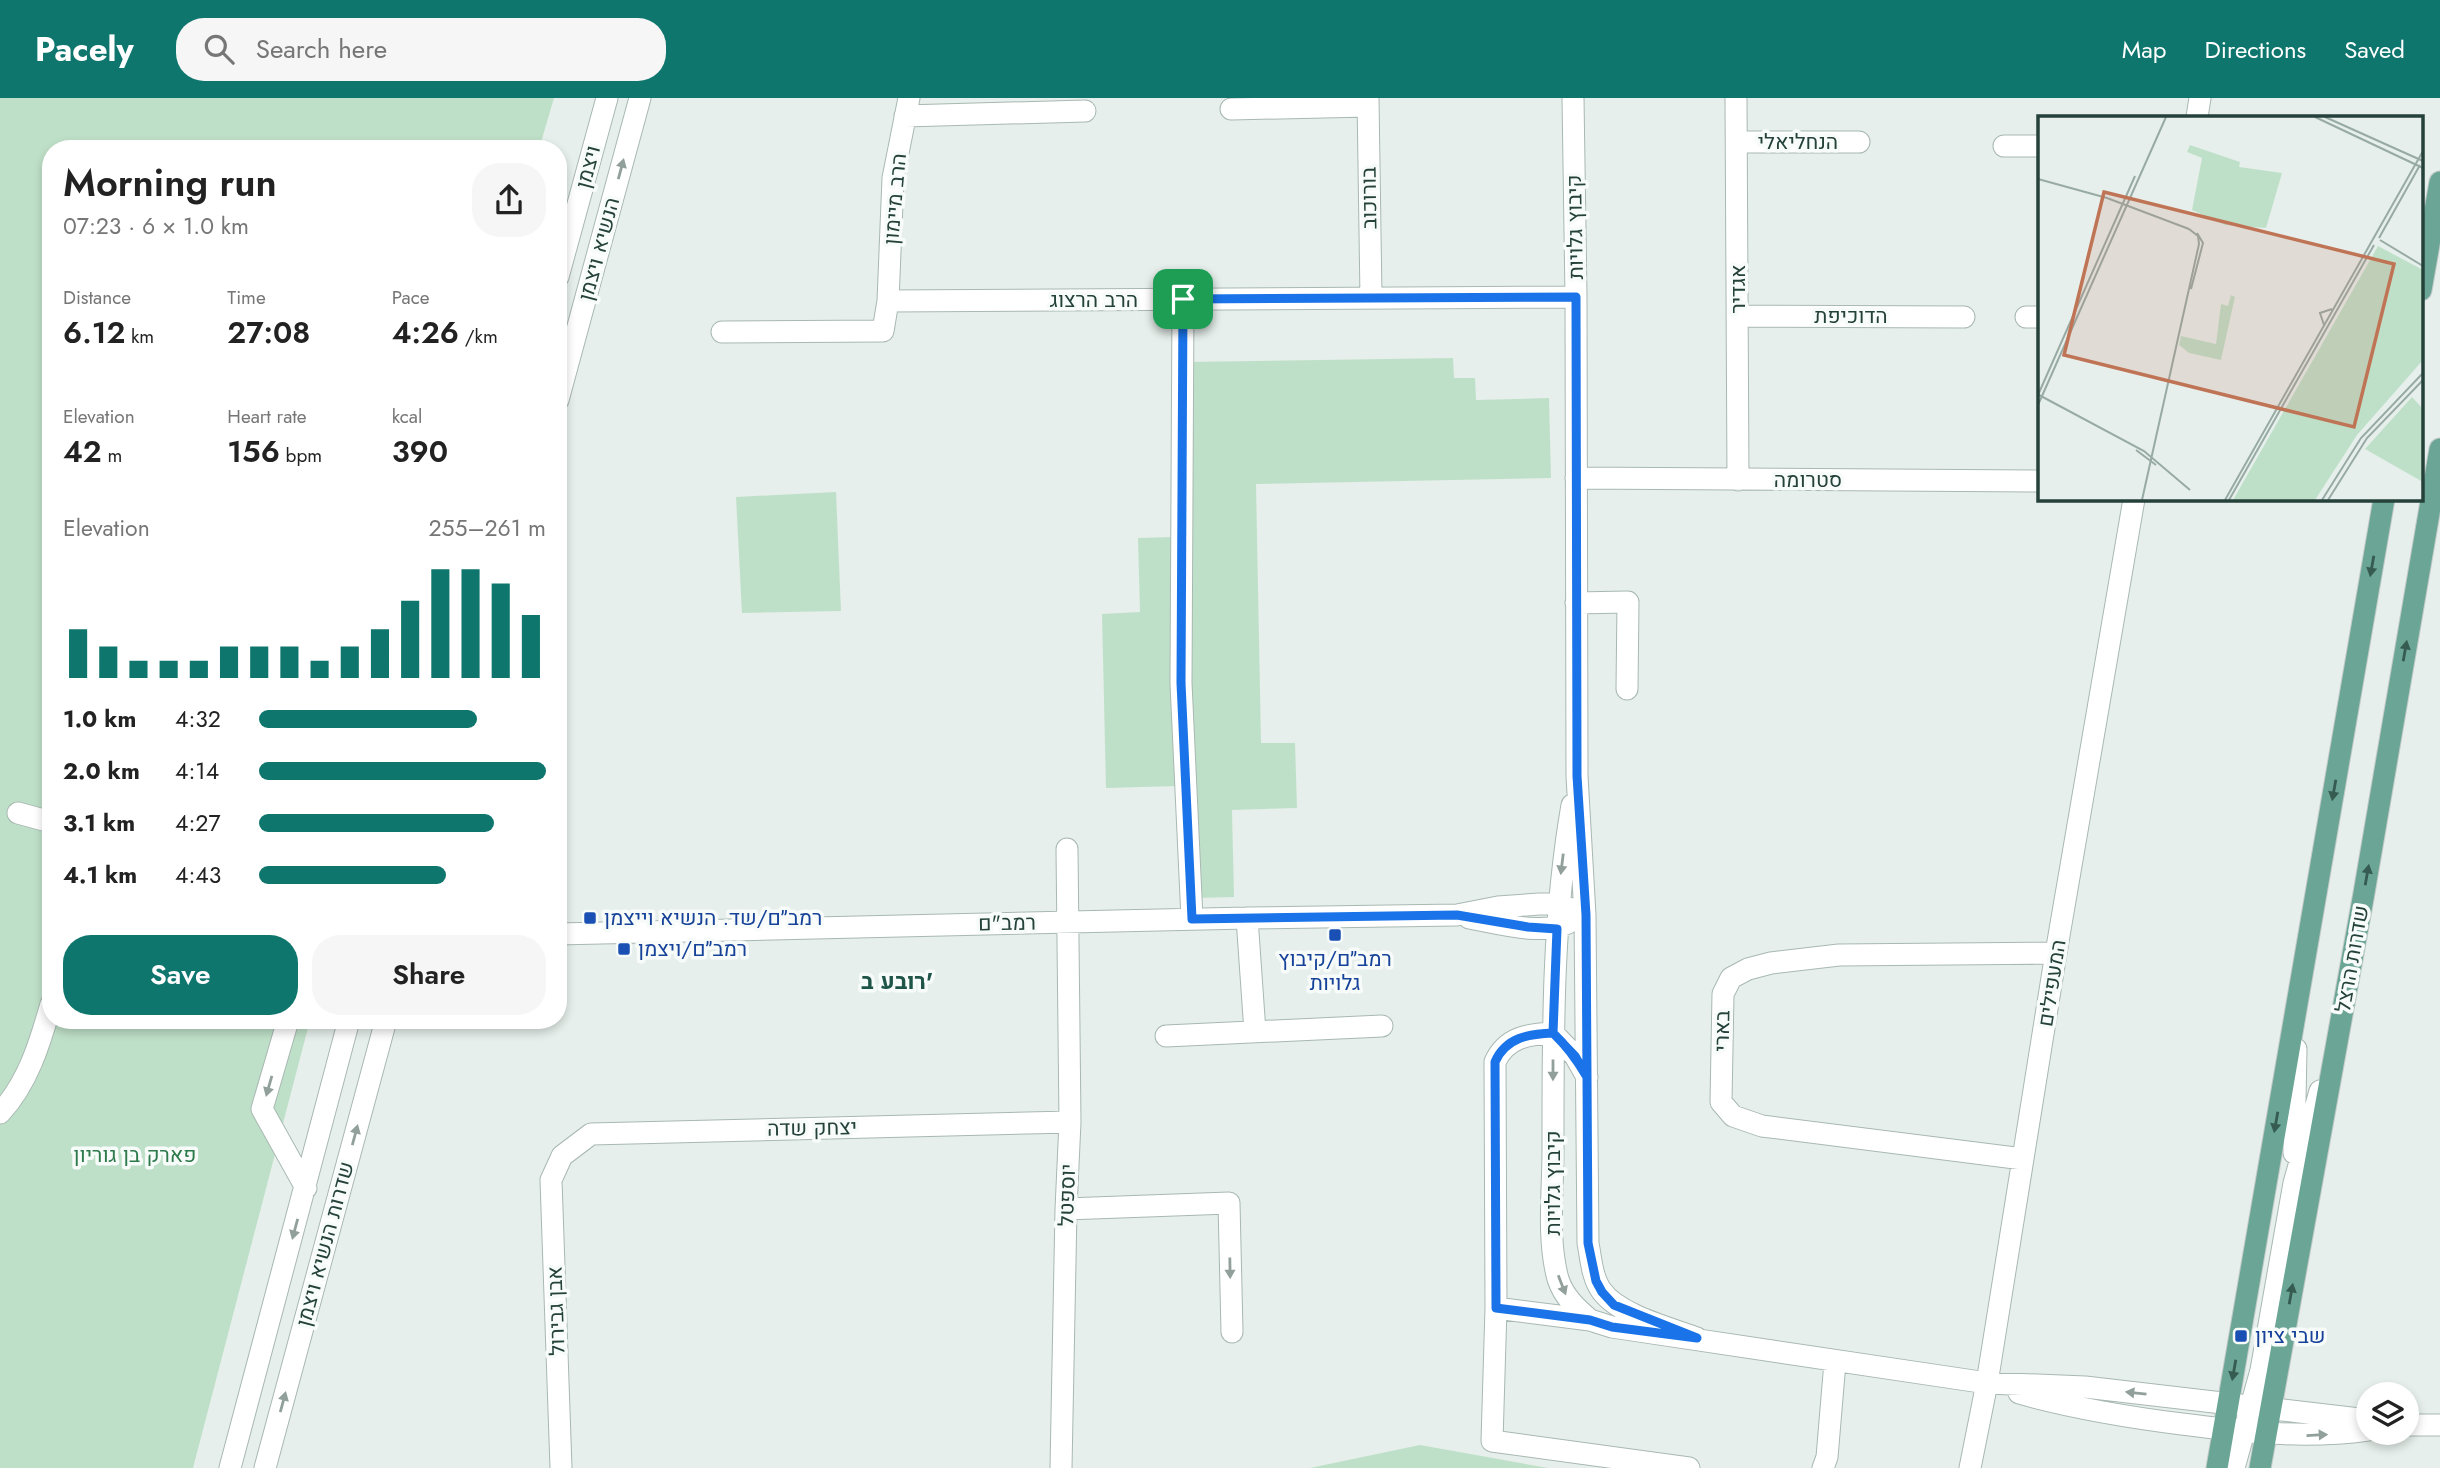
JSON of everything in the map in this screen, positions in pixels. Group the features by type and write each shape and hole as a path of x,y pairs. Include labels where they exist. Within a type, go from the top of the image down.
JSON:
{"main road":[{"path":"2422,284 2440,182"},
{"name":"שדרות הרצל","path":"2260,1468 2266,1434 2261,1408 2342,1015 2440,449"},
{"path":"2217,1468 2234,1431 2228,1403 2384,500"}],"street":[{"name":"ויצמן","path":"567,244 607,98"},
{"name":"הנשיא ויצמן","path":"567,367 640,98"},
{"name":"קיבוץ גלויות","path":"1573,98 1577,776 1586,915 1588,1243 1596,1281 1614,1305 1697,1338"},
{"name":"אגדיר","path":"1736,98 1738,480"},
{"path":"2197,116 2200,98"},
{"path":"1231,109 1368,102"},
{"name":"בורוכוב","path":"1368,102 1371,298"},
{"path":"907,107 1085,111"},
{"name":"הרב מיימון","path":"888,301 893,178 907,107"},
{"name":"הנחליאלי","path":"1737,142 1859,142"},
{"path":"2004,146 2038,146"},
{"name":"הרב הרצוג","path":"888,301 1576,297"},
{"path":"1183,299 1181,683 1192,919"},
{"path":"722,332 883,331 888,301"},
{"name":"הדוכיפת","path":"1738,316 1964,317"},
{"name":"סטרומה","path":"1576,478 2038,481"},
{"name":"המעפילים","path":"1970,1468 1987,1383 2056,953 2134,500"},
{"path":"1576,603 1628,602 1628,689"},
{"name":"קיבוץ גלויות","path":"1577,776 1564,850 1557,929 1553,1033 1553,1240 1558,1278 1565,1295 1590,1320"},
{"path":"19,813 42,819"},
{"name":"יוספטל","path":"1061,1468 1070,1122 1068,849"},
{"name":"רמב\"ם","path":"567,934 1457,915 1498,907 1559,904 1586,915"},
{"name":"רמב\"ם","path":"1457,915 1557,929"},
{"path":"1557,929 1586,915"},
{"path":"1247,918 1255,1032"},
{"name":"בארי","path":"2023,1159 1801,1132 1762,1126 1733,1116 1721,1102 1723,994 1731,978 1748,969 1771,963 1839,955 2056,953"},
{"path":"2294,1183 2296,1006"},
{"path":"2261,1408 2260,1370 2294,1183 2342,1015"},
{"path":"1166,1036 1382,1026"},
{"path":"0,1113 13,1100 44,1029"},
{"path":"285,1029 262,1109 306,1188"},
{"name":"שדרות הנשיא ויצמן","path":"230,1468 347,1029"},
{"name":"שדרות הנשיא ויצמן","path":"265,1468 384,1029"},
{"path":"1587,1077 1575,1056 1553,1033 1517,1039 1499,1052 1495,1062 1496,1308 1492,1441 1689,1468"},
{"name":"יצחק שדה","path":"562,1156 591,1134 1070,1122"},
{"name":"אבן גבירול","path":"561,1468 551,1180 562,1156"},
{"path":"1066,1209 1229,1203 1232,1332"},
{"path":"1496,1308 1590,1320 1612,1327 1987,1383 2085,1387 2356,1419"},
{"path":"1823,1468 1828,1451 1835,1362"},
{"path":"1987,1383 2054,1402 2148,1420 2266,1434 2320,1435 2356,1431"},
{"path":"2234,1468 2234,1431 2261,1408"},
{"path":"2419,1425 2440,1425"}],"green space":[{"name":"פארק בן גוריון","path":"0,98 554,98 542,140 42,140 42,1029 308,1029 193,1468 0,1468"},
{"path":"1453,358 1454,378 1475,378 1476,400 1549,398 1551,478 1256,484 1261,743 1295,743 1297,808 1232,810 1234,897 1195,898 1187,362"},
{"path":"836,492 841,611 742,613 736,497"},
{"path":"1173,537 1178,786 1106,788 1102,614 1140,612 1138,538"},
{"path":"1420,1445 1548,1468 1310,1468"}],"place":[{"name":"רמב״ם/שד. הנשיא וייצמן","path":"590,918"},
{"name":"רמב״ם/קיבוץ גלויות","path":"1335,935"},
{"name":"רמב״ם/ויצמן","path":"624,949"},
{"name":"שבי ציון","path":"2241,1336"}],"district":[{"name":"רובע ב'","path":"897,981"}],"route":[{"path":"1183,299 1181,683 1192,919 1457,915 1557,929 1553,1033 1575,1056 1587,1077 1588,1243 1596,1281 1614,1305 1697,1338 1496,1308 1495,1062 1499,1052 1507,1044 1528,1035 1553,1033 1565,1045 1575,1056 1587,1077 1586,915 1577,776 1576,297 1183,299"}]}
